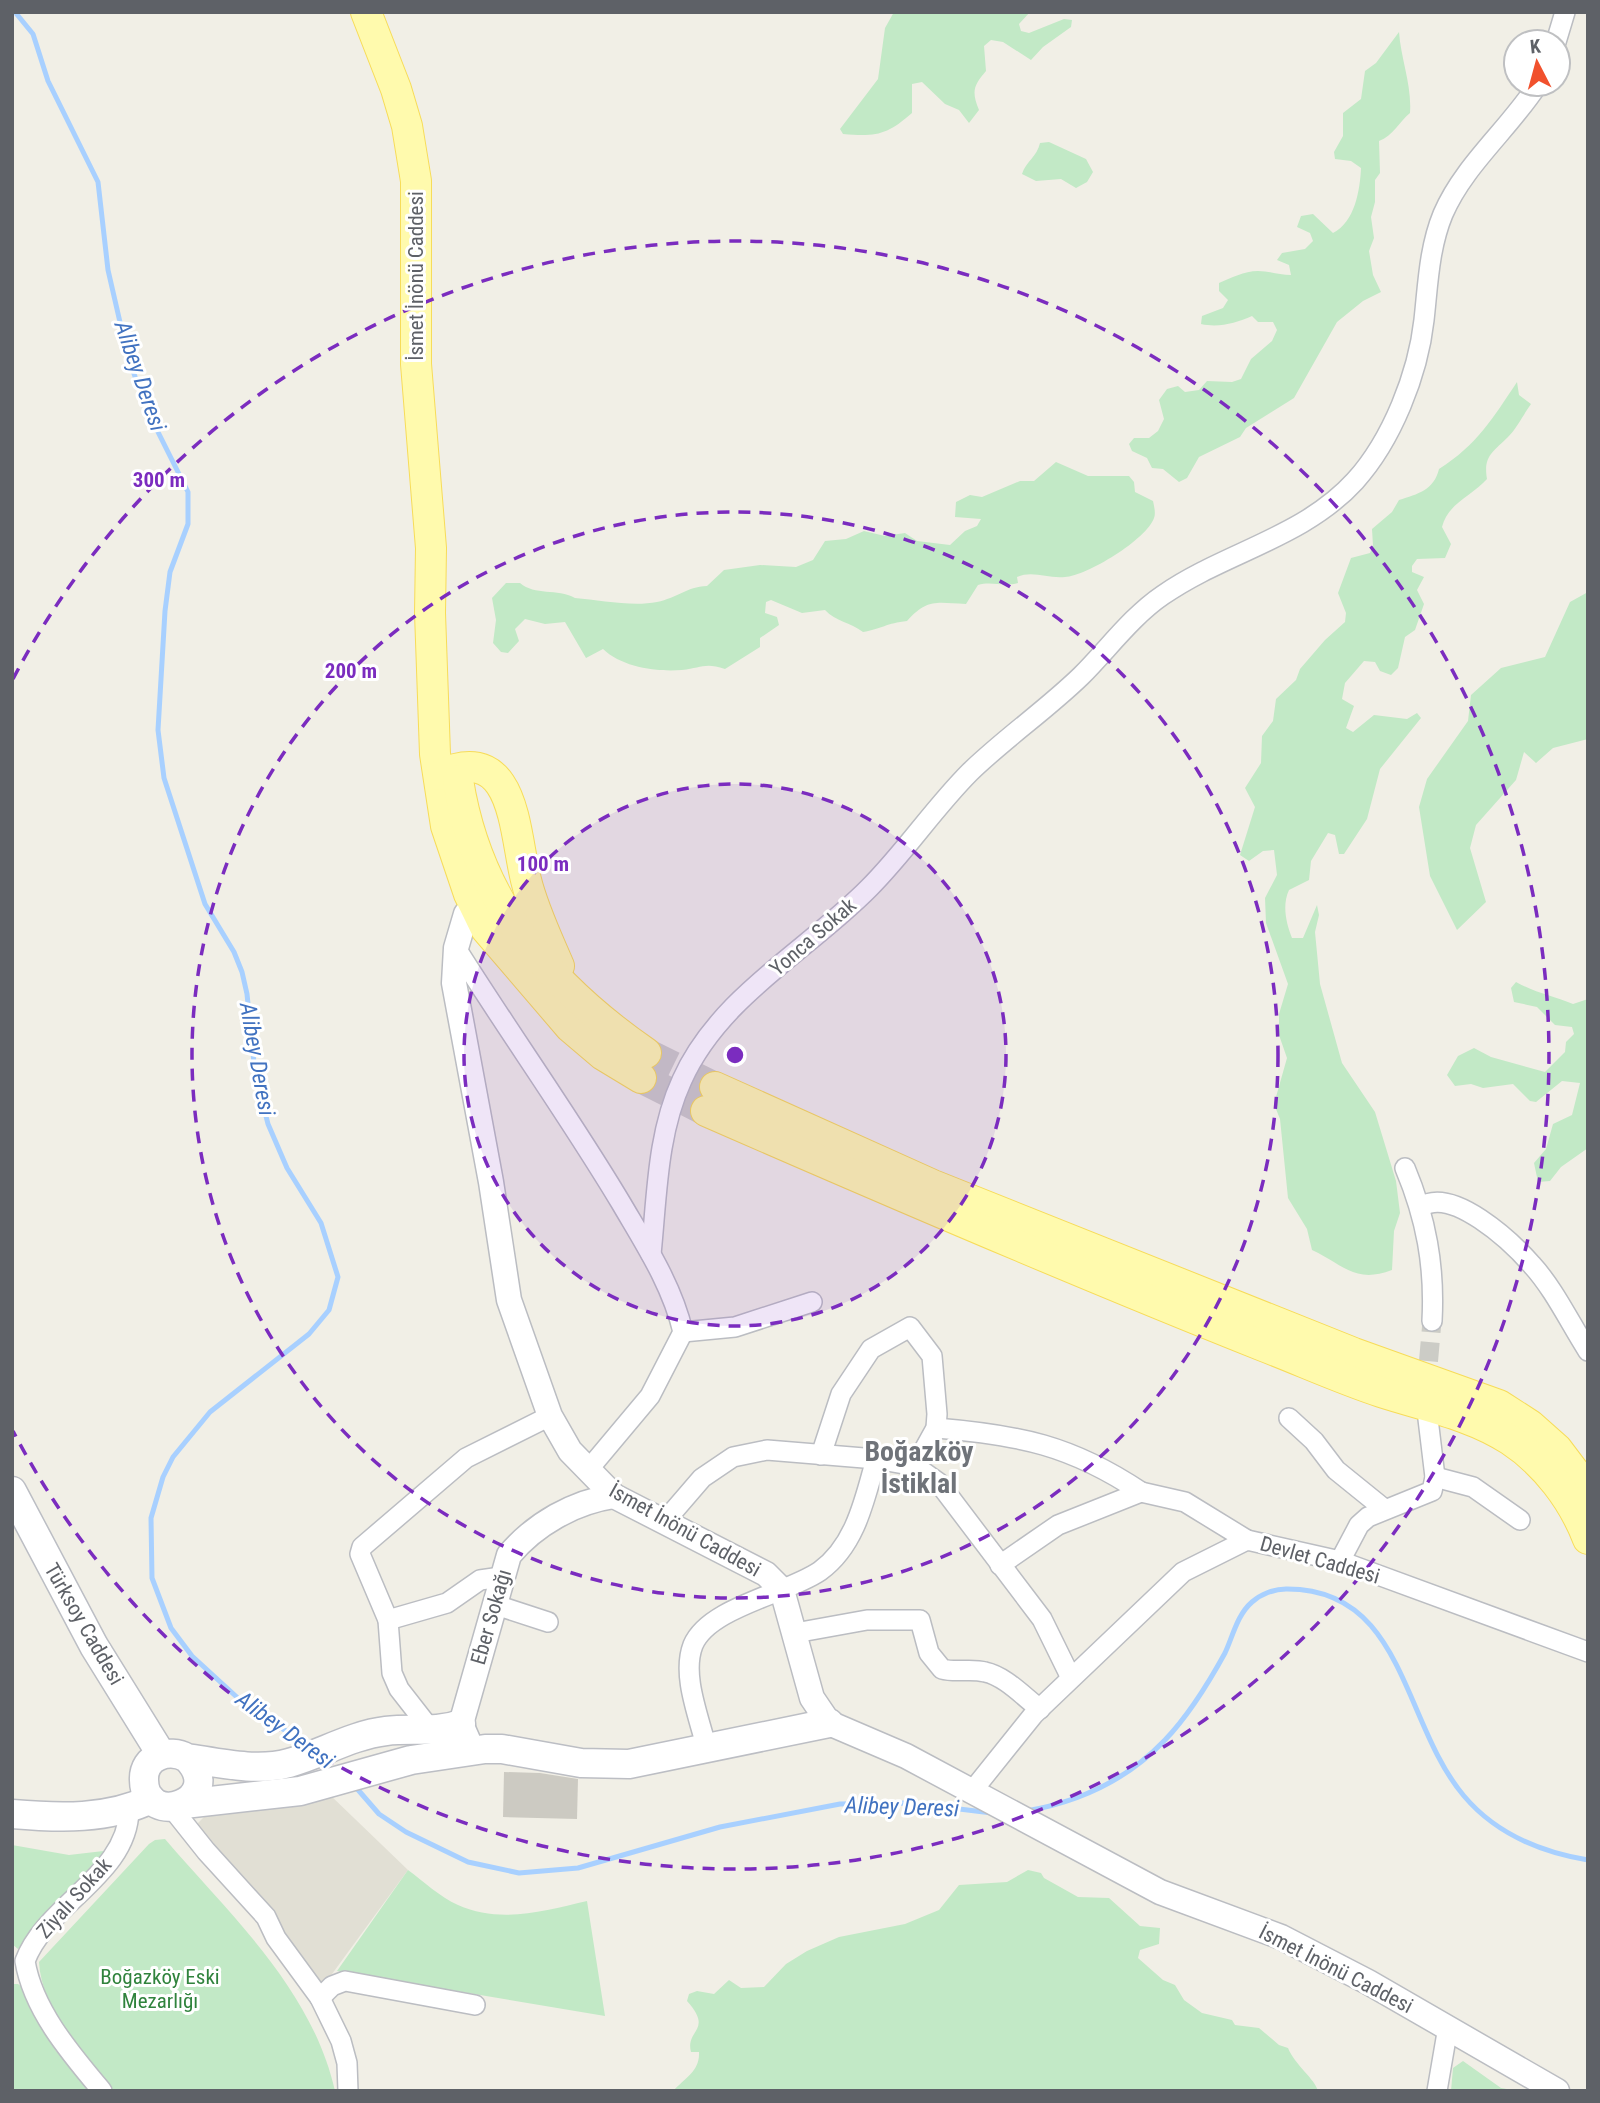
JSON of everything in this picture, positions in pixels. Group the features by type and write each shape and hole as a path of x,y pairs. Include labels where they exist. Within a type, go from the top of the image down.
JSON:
{"main road":[{"name":"İsmet İnönü Caddesi","path":"366,12 407,126 416,181 416,364 431,548 429,613 447,771 446,826 482,894"},
{"path":"447,771 473,767 492,775 506,792 516,819 523,866 535,908 561,970 579,1000"},
{"path":"482,894 506,918 553,975 643,1066 603,1055 569,1027 486,929 482,894"},
{"path":"1588,1490 1557,1449 1530,1425 1499,1405 1354,1353 710,1099 939,1214 1377,1391 1480,1423 1510,1440 1535,1460 1563,1492 1588,1539"},
{"name":"Türksoy Caddesi","path":"12,1491 94,1646 174,1756"},
{"path":"12,1814 88,1816 159,1805 300,1791 383,1767 485,1749 502,1749 581,1763 629,1765 829,1723"},
{"path":"159,1805 146,1792 144,1774 147,1765 174,1756 254,1767 286,1764 365,1735 386,1731 431,1730 461,1724"},
{"path":"159,1805 191,1798 198,1782 193,1765 174,1756"}],"street":[{"name":"Yonca Sokak","path":"651,1254 667,1123 681,1081 698,1051 755,988 869,889 970,773 1080,677 1127,626 1163,595 1318,514 1356,480 1384,438 1414,373 1424,324 1429,260 1443,215 1462,177 1527,98"},
{"name":"İsmet İnönü Caddesi","path":"482,894 466,914 456,948 454,983 491,1182 509,1300 550,1416 570,1451 614,1496 766,1574 782,1590 812,1698 829,1723"},
{"path":"456,948 529,1064 573,1124 651,1254 663,1276 683,1332 650,1396 588,1470 588,1485 577,1506"},
{"path":"1405,1168 1421,1207 1434,1277 1432,1321"},
{"path":"1421,1207 1431,1200 1446,1201 1502,1235 1533,1266 1588,1351"},
{"path":"683,1332 735,1327 812,1302"},
{"path":"821,1455 841,1394 871,1349 909,1327 932,1356 936,1428 915,1466"},
{"path":"431,1730 399,1689 392,1673 388,1620 360,1554 362,1547 466,1458 550,1416"},
{"path":"1289,1418 1314,1441 1336,1470 1383,1508"},
{"path":"1340,1561 1359,1525 1383,1508 1432,1491 1435,1477 1428,1419"},
{"path":"936,1428 1020,1437 1065,1450 1111,1472 1141,1492 1185,1502 1247,1539"},
{"path":"665,1521 702,1478 733,1457 767,1450 876,1459 915,1466 939,1483 1042,1619 1071,1678"},
{"path":"707,1750 688,1670 693,1644 708,1626 733,1611 821,1570 858,1523 876,1459"},
{"path":"1435,1477 1473,1487 1520,1520"},
{"path":"1000,1565 1058,1525 1141,1492"},
{"name":"Eber Sokağı","path":"461,1724 509,1555 523,1538 577,1506 614,1496"},
{"name":"Devlet Caddesi","path":"980,1794 1040,1709 1071,1678 1183,1572 1247,1539 1340,1561 1588,1652"},
{"path":"388,1620 447,1603 480,1580 501,1577"},
{"path":"493,1604 548,1622"},
{"path":"795,1633 866,1619 920,1620 929,1653 942,1669 957,1673 983,1671 995,1675 1040,1709"},
{"path":"799,1728 811,1711 812,1698"},
{"path":"829,1723 906,1756 980,1794"},
{"path":"461,1724 464,1735 485,1749"},
{"name":"İsmet İnönü Caddesi","path":"980,1794 1070,1846 1160,1892 1282,1937 1448,2027 1557,2091"},
{"path":"159,1805 206,1851 266,1917 276,1938 320,1998 341,2041 347,2063 348,2091"},
{"name":"Ziyalı Sokak","path":"102,2091 79,2063 34,1994 25,1961 39,1937 109,1862 129,1830 159,1805"},
{"path":"320,1998 332,1986 345,1981 475,2005"},
{"path":"1437,2091 1448,2027"}],"shaded area":[{"path":"328,1793 408,1870 324,1985 195,1826 207,1814"}],"green space":[{"path":"894,12 1030,12 1019,24 1021,31 1029,33 1064,19 1072,20 1071,27 1043,47 1031,60 1003,42 991,40 984,46 986,71 976,84 975,93 979,110 969,123 959,110 945,104 922,82 912,84 912,113 895,126 880,133 843,134 840,129 878,79 885,28"},
{"path":"1399,32 1410,113 1379,141 1380,173 1375,180 1375,202 1371,217 1374,238 1369,251 1373,275 1381,292 1363,301 1337,322 1294,398 1246,428 1240,437 1199,457 1187,478 1179,482 1163,469 1152,468 1147,458 1132,451 1129,444 1134,438 1149,438 1158,431 1164,419 1159,400 1167,389 1178,386 1185,392 1199,390 1207,381 1232,382 1241,379 1251,359 1272,341 1277,330 1273,322 1258,322 1252,316 1227,324 1201,324 1202,316 1223,308 1228,300 1219,291 1219,283 1253,271 1291,275 1289,265 1277,260 1282,253 1305,249 1313,241 1310,233 1297,227 1301,216 1313,214 1333,233 1347,221 1358,195 1361,168 1351,161 1335,159 1334,152 1343,136 1343,113 1361,99 1365,71 1376,63"},
{"path":"1049,142 1086,159 1093,172 1087,182 1076,188 1061,179 1036,181 1022,174 1040,143"},
{"path":"1517,382 1519,395 1531,404 1511,433 1490,455 1486,465 1487,479 1455,506 1445,519 1442,527 1451,544 1445,558 1417,559 1412,566 1412,572 1424,577 1417,590 1424,604 1415,630 1405,637 1398,668 1391,675 1380,671 1375,662 1364,661 1345,683 1342,699 1354,706 1346,728 1353,732 1374,715 1407,719 1417,713 1421,718 1380,769 1367,819 1344,854 1339,854 1335,835 1328,833 1311,861 1309,880 1289,890 1286,902 1292,938 1303,938 1317,905 1319,915 1315,932 1320,984 1342,1063 1375,1112 1396,1181 1400,1213 1394,1231 1392,1270 1379,1274 1359,1274 1312,1250 1307,1229 1288,1198 1280,1119 1274,1104 1287,1058 1279,1035 1279,1014 1288,984 1266,923 1265,898 1277,875 1274,850 1263,851 1249,861 1240,855 1255,807 1245,788 1261,763 1262,736 1273,721 1276,699 1296,680 1300,669 1325,640 1345,622 1346,613 1338,593 1351,558 1370,553 1373,546 1372,529 1392,512 1399,500 1419,493 1433,482 1439,469 1464,450 1483,430"},
{"path":"1056,462 1088,476 1129,476 1134,482 1135,492 1153,501 1155,514 1149,527 1129,546 1075,575 1059,577 1029,574 1017,577 1018,583 978,585 966,604 927,605 907,621 863,632 825,610 802,613 771,600 766,602 765,613 777,617 779,625 760,638 760,647 725,669 708,666 682,670 650,669 629,664 603,649 586,658 565,622 545,624 525,619 515,629 519,641 508,653 501,652 493,643 496,620 492,598 506,583 520,583 532,589 575,598 647,603 707,586 724,570 760,565 796,567 813,560 825,541 846,539 864,531 885,536 905,533 917,541 950,545 965,531 977,526 981,519 955,517 956,502 970,495 982,497 1020,481 1034,481"},
{"path":"1588,592 1588,739 1553,748 1536,763 1524,752 1516,780 1476,825 1470,848 1486,902 1457,930 1430,876 1419,807 1427,779 1468,721 1471,695 1501,668 1545,657 1570,602"},
{"path":"1516,982 1573,1004 1588,999 1588,1148 1561,1167 1550,1181 1538,1182 1534,1163 1546,1149 1553,1124 1572,1115 1580,1083 1562,1081 1536,1102 1530,1101 1513,1084 1483,1088 1471,1084 1455,1086 1447,1075 1458,1056 1474,1048 1491,1057 1545,1072 1565,1052 1566,1042 1574,1034 1572,1027 1555,1025 1537,1007 1514,1002 1511,988"},
{"name":"Boğazköy Eski Mezarlığı","path":"165,1839 242,1926 289,1987 324,2054 335,2091 114,2091 66,2031 47,1997 39,1962 149,1844"},
{"path":"12,1845 69,1855 112,1850 108,1861 18,1949 12,1944"},
{"path":"408,1870 451,1902 490,1914 522,1914 587,1901 605,2016 337,1971"},
{"path":"1028,1870 1041,1873 1044,1878 1078,1897 1109,1898 1140,1926 1160,1928 1159,1944 1140,1950 1138,1958 1163,1980 1175,1985 1184,2000 1202,2013 1232,2020 1235,2025 1259,2028 1279,2045 1288,2048 1318,2091 673,2091 691,2074 699,2059 699,2052 691,2052 690,2044 699,2024 695,2011 687,2001 689,1994 697,1991 714,1994 729,1980 741,1988 764,1987 786,1964 807,1951 839,1937 905,1924 939,1910 959,1885 1007,1882"},
{"path":"12,1984 18,1984 26,1990 28,2005 56,2051 93,2091 12,2091"},
{"path":"1463,2061 1501,2088 1518,2091 1451,2091 1453,2068"}],"building":[{"path":"504,1772 540,1773 578,1779 577,1819 503,1817"}],"waterway":[{"name":"Alibey Deresi","path":"15,12 33,34 48,81 98,182 108,270 128,357 147,410 188,492 188,524 170,572 165,611 158,730 164,778 205,904 234,952 242,972 247,994 255,1073 268,1124 287,1168 321,1223 338,1277 329,1310 309,1334 210,1412 173,1457 163,1477 151,1518 152,1578 171,1628 192,1656 252,1711 310,1745"},
{"name":"Alibey Deresi","path":"1026,1811 1083,1795 1135,1767 1165,1740 1198,1699 1225,1653 1247,1607 1264,1594 1286,1589 1325,1595 1355,1611 1378,1635 1396,1665 1443,1766 1464,1796 1490,1821 1536,1846 1588,1860"},
{"name":"Alibey Deresi","path":"353,1784 379,1814 406,1832 468,1862 519,1873 578,1868 720,1827 840,1804 910,1803 992,1813"}],"tunnel":[{"path":"646,1053 715,1087"},
{"path":"641,1078 706,1111"},
{"path":"1426,1390 1432,1321"}],"district":[{"name":"Boğazköy İstiklal","path":"919,1467"}]}
